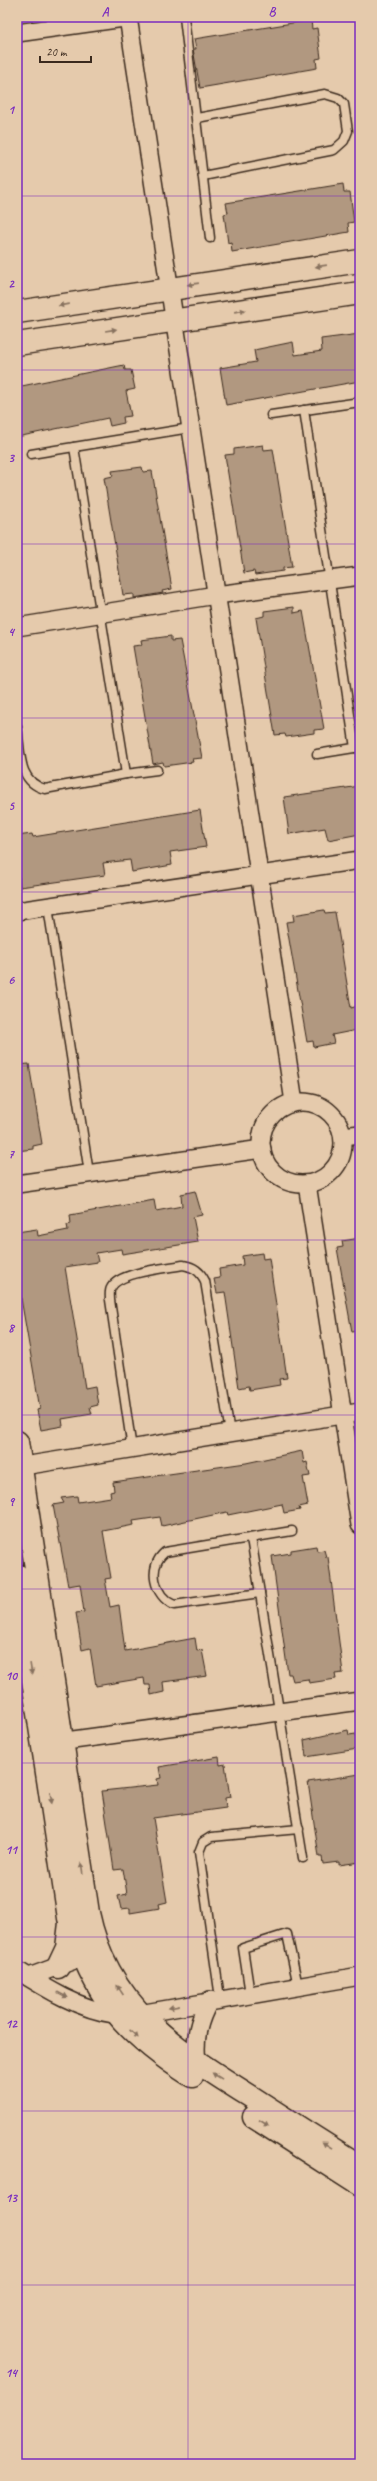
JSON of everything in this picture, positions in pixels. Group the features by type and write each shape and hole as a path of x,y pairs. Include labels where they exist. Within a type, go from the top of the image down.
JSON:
{"street":[{"path":"17,33 129,17 258,876 294,1102"},
{"path":"17,312 169,288 360,261"},
{"path":"17,344 360,293"},
{"path":"17,627 216,595 360,576"},
{"path":"17,911 360,860"},
{"path":"294,1102 308,1102 320,1105 331,1113 339,1124 343,1136 343,1150 339,1162 331,1173 320,1180 307,1184 293,1183 280,1178 270,1168 262,1149 264,1128 271,1116 281,1107 294,1102"},
{"path":"343,1136 360,1134"},
{"path":"17,1184 262,1149"},
{"path":"307,1184 360,1525"},
{"path":"19,1466 343,1416 360,1412"},
{"path":"17,1442 53,1743 70,1918 67,1948 58,1967"},
{"path":"17,1575 88,1913 90,1954 94,1981 116,2015 145,2044 360,2185"},
{"path":"53,1743 360,1702"},
{"path":"70,1918 90,1954 139,2014 157,2032 197,2063 360,2166"},
{"path":"23,1974 58,1967 90,1954"},
{"path":"23,1974 91,2009 116,2015 139,2014 215,1999 360,1976"},
{"path":"197,2063 195,2047 197,2030 202,2014 215,1999"}],"lane":[{"path":"184,17 210,238"},
{"path":"196,118 325,94 338,98 344,104 348,132 344,141 334,150 203,176"},
{"path":"271,415 360,402"},
{"path":"304,410 329,580 358,747 317,754"},
{"path":"31,454 190,428"},
{"path":"74,447 126,774"},
{"path":"17,727 26,779 34,786 45,789 156,770"},
{"path":"48,907 89,1174"},
{"path":"132,1449 110,1300 111,1288 117,1281 127,1276 183,1265 192,1266 200,1272 205,1281 230,1433"},
{"path":"260,1593 174,1605 165,1601 158,1591 154,1572 157,1559 165,1552 292,1531"},
{"path":"251,1538 303,1858"},
{"path":"215,1999 199,1852 203,1842 211,1837 299,1829"},
{"path":"250,1994 243,1948 287,1934 298,1986"}],"building":[{"path":"311,20 312,29 317,28 321,58 316,59 317,68 200,88 193,49 196,49 194,39"},
{"path":"343,184 344,192 350,192 354,222 348,223 349,232 232,252 231,242 228,243 224,214 228,213 226,203"},
{"path":"360,334 360,381 226,405 220,368 256,362 254,350 293,342 295,355 322,351 321,339"},
{"path":"124,365 125,370 131,370 135,389 126,391 131,416 123,417 124,423 110,426 108,418 17,437 17,387"},
{"path":"263,445 264,450 273,449 292,567 283,568 283,571 255,575 254,571 244,573 225,455 234,454 234,449"},
{"path":"142,467 143,472 152,471 172,589 162,591 163,593 134,598 134,594 123,595 104,478 113,476 112,471"},
{"path":"294,607 294,613 303,611 324,729 314,730 314,733 286,737 285,734 275,735 256,618 264,616 264,611"},
{"path":"171,636 171,641 180,640 202,758 192,759 193,762 164,766 163,762 153,764 133,646 142,645 141,640"},
{"path":"360,786 360,834 328,840 325,828 289,834 284,797"},
{"path":"200,810 206,847 170,852 172,865 132,872 130,860 103,863 105,875 20,887 19,877 17,878 17,836 32,834 33,837"},
{"path":"324,910 325,913 335,912 351,1008 358,1006 360,1021 355,1022 357,1030 332,1035 334,1043 314,1047 313,1041 307,1042 286,922 294,921 293,915"},
{"path":"29,1064 42,1144 33,1146 33,1149 17,1151 17,1065"},
{"path":"195,1191 202,1215 193,1217 198,1242 122,1254 121,1249 96,1253 98,1262 65,1267 85,1388 95,1386 98,1405 90,1407 92,1414 62,1419 63,1426 41,1430 37,1410 40,1409 17,1275 17,1232 37,1229 38,1236 68,1230 67,1225 71,1224 70,1215 154,1200 156,1211 182,1206 181,1194"},
{"path":"360,1238 360,1331 352,1332 337,1248 343,1247 342,1241"},
{"path":"262,1253 263,1259 269,1258 287,1378 279,1379 280,1385 250,1390 249,1386 239,1388 225,1292 217,1293 214,1279 220,1278 219,1269 243,1265 242,1256"},
{"path":"302,1451 304,1463 307,1462 310,1476 303,1477 308,1505 299,1507 300,1510 284,1513 282,1504 228,1515 227,1512 162,1526 160,1517 133,1521 134,1525 103,1531 111,1578 105,1579 110,1607 119,1605 125,1651 195,1638 197,1651 202,1650 207,1676 163,1682 164,1692 151,1695 150,1685 145,1685 144,1678 96,1686 90,1648 82,1650 76,1613 84,1612 80,1584 68,1586 53,1505 64,1503 61,1498 77,1496 78,1502 111,1497 110,1492 114,1491 113,1482 246,1463"},
{"path":"316,1546 317,1551 324,1550 326,1557 328,1557 343,1673 335,1674 336,1679 309,1683 308,1679 293,1681 291,1674 288,1674 272,1556 291,1553 291,1550"},
{"path":"348,1730 349,1735 356,1734 358,1749 306,1757 304,1740"},
{"path":"219,1757 220,1765 225,1764 230,1797 225,1798 226,1808 153,1818 167,1902 159,1904 160,1908 130,1913 130,1908 121,1909 118,1896 127,1894 123,1869 114,1870 102,1791 158,1785 157,1779 161,1778 159,1767"},
{"path":"360,1774 360,1862 339,1865 339,1862 323,1864 322,1857 319,1857 308,1782"}]}
